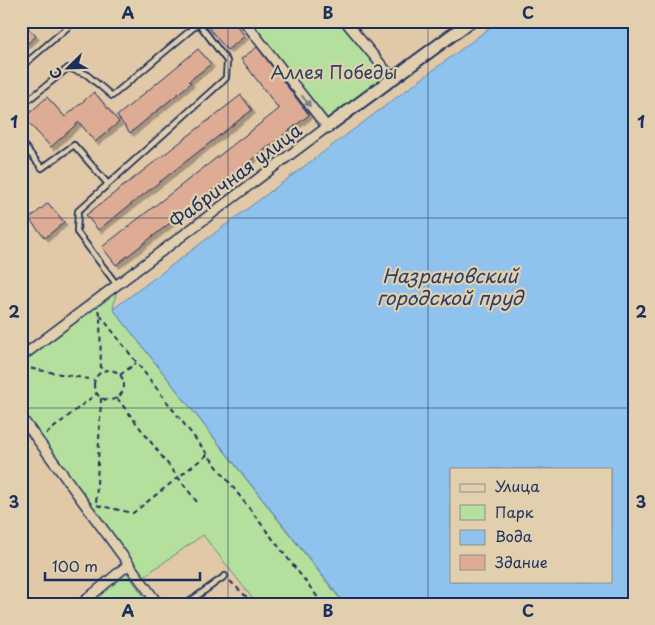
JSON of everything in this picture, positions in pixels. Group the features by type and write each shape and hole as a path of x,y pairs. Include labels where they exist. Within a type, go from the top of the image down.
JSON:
{"street":[{"path":"244,21 327,127"},
{"path":"345,21 393,79"},
{"name":"Фабричная улица","path":"21,357 471,21"},
{"path":"21,417 158,604"},
{"path":"81,604 129,564"}],"lane":[{"path":"21,67 75,21"},
{"path":"21,106 68,68 86,74 112,96 198,22 227,61 226,78 78,210 77,232 117,286"},
{"path":"21,142 42,168 74,145 108,184"},
{"path":"186,604 225,576"}],"path":[{"path":"96,302 100,315 101,372"},
{"path":"100,315 321,603"},
{"path":"120,375 137,362"},
{"path":"21,366 94,380"},
{"path":"111,370 120,375 124,389 117,398 111,400 101,398 94,390 94,380 101,372 111,370"},
{"path":"38,440 97,393"},
{"path":"101,398 96,505 132,513 208,454"},
{"path":"117,398 198,502"},
{"path":"225,576 254,604"}],"green space":[{"name":"Аллея Победы","path":"244,21 345,21 393,79 327,127"},
{"path":"117,286 113,309 344,604 257,604 203,535 140,579 21,417 21,357"},
{"path":"127,573 149,604 88,604"}],"water":[{"name":"Назрановский городской пруд","path":"499,21 634,22 634,604 345,604 113,309"}],"building":[{"path":"21,21 36,36 21,49"},
{"path":"203,21 233,21 245,36 227,50"},
{"path":"257,47 309,115 116,265 102,247 279,109 241,59"},
{"path":"198,49 211,64 130,133 117,116"},
{"path":"94,92 119,122 95,142 79,122 51,147 24,118 47,97 65,117"},
{"path":"241,95 252,110 98,230 86,215"},
{"path":"48,203 64,222 45,238 29,219"}]}
